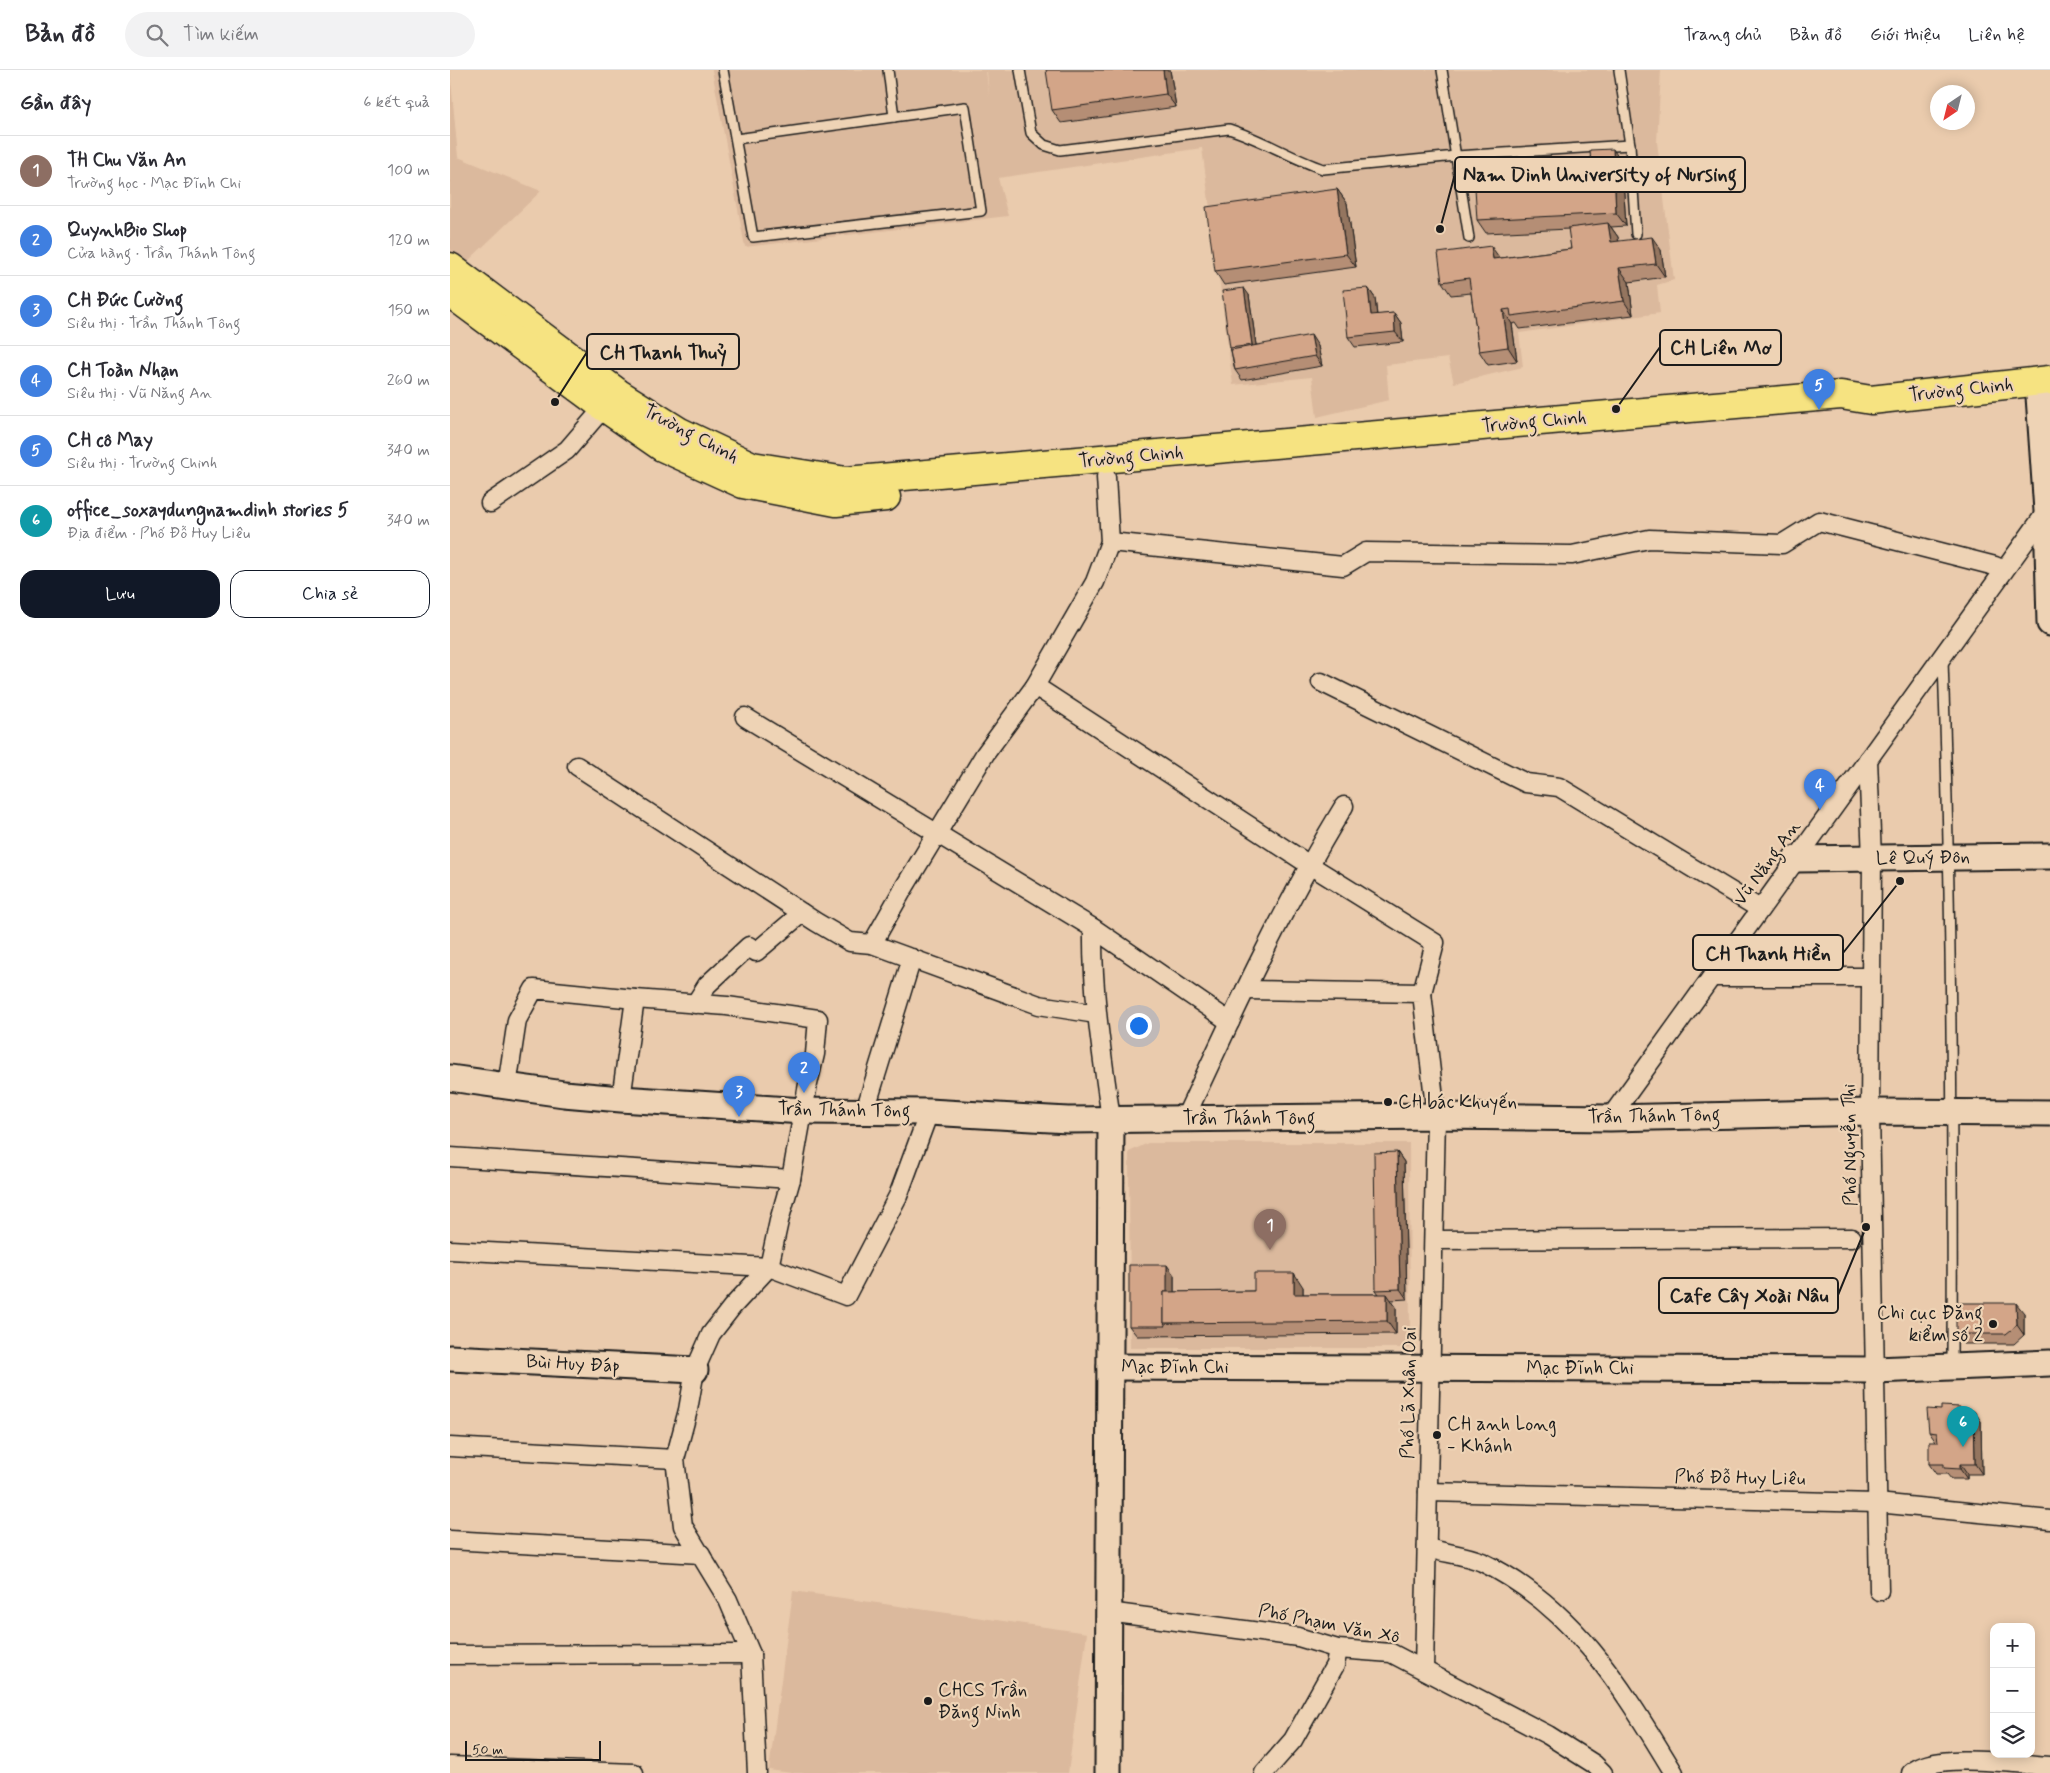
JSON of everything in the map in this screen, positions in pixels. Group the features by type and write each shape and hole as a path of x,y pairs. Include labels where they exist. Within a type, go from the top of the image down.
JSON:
{"main road":[{"name":"Trường Chinh","path":"450,267 618,393 680,432 752,466 846,482 1841,395 1871,400 2044,381"},
{"name":"Trường Chinh","path":"450,293 604,407 662,447 743,484 836,502 1850,410 1871,400"}],"street":[{"path":"2044,381 2050,623"},
{"path":"490,503 567,450 604,407"},
{"path":"872,944 985,754 1035,686 1095,582 1110,542 1106,477"},
{"name":"Vũ Năng An","path":"1610,1118 2047,511"},
{"path":"1110,542 1343,566 1366,552 1572,555 1649,539 1782,544 1819,521 1995,566 2004,570"},
{"path":"1321,682 1526,784 1559,787 1760,909"},
{"path":"1035,686 1308,864 1435,943 1422,993 1246,990"},
{"path":"745,717 1092,928 1230,1022"},
{"name":"Phố Nguyễn Thi","path":"1868,760 1872,859 1870,1112 1879,1591"},
{"path":"577,766 802,913 850,942 872,944 1039,1005 1096,1014"},
{"path":"1184,1118 1308,864 1344,806"},
{"name":"Lê Quý Đôn","path":"1796,859 2050,856"},
{"path":"695,1004 707,985 749,946 756,952 802,913"},
{"path":"1092,928 1092,972 1096,1014 1111,1119 1108,1773"},
{"path":"865,1111 912,958"},
{"path":"1712,977 1871,977"},
{"path":"508,1086 518,1020 534,989 727,1006 818,1019 815,1054 791,1179 769,1267 732,1307 711,1334 695,1370 688,1410 675,1459 683,1526 728,1600 751,1654 757,1773"},
{"name":"Phố Lã Xuân Oai","path":"1422,993 1436,1116 1424,1670"},
{"path":"621,1099 635,999"},
{"name":"Trần Thánh Tông","path":"450,1078 621,1099 803,1111 928,1112 1068,1120 1436,1116 1610,1118 1870,1112 2050,1113"},
{"path":"450,1250 769,1267 846,1296 898,1196 928,1112"},
{"path":"450,1157 791,1179"},
{"path":"1434,1240 1852,1238"},
{"name":"Bùi Huy Đáp","path":"450,1358 695,1370"},
{"name":"Mạc Đĩnh Chi","path":"1110,1367 1874,1370 2050,1363"},
{"path":"450,1448 675,1459"},
{"name":"Phố Đỗ Huy Liêu","path":"1428,1492 1877,1503 2050,1520"},
{"path":"450,1540 700,1554"},
{"path":"1426,1548 1480,1562 1509,1578 1560,1615 1593,1650 1639,1715 1674,1773"},
{"name":"Phố Phạm Văn Xô","path":"1108,1612 1298,1637 1338,1649 1391,1653 1548,1735 1594,1764 1603,1773"},
{"path":"1264,1773 1294,1740 1334,1665 1338,1649"},
{"path":"450,1656 751,1654"},
{"path":"1911,1773 1918,1766 1952,1760 2050,1766"},
{"path":"450,1766 634,1773"}],"lane":[{"path":"723,70 753,237 981,211 965,108 736,139"},
{"path":"888,70 894,117"},
{"path":"1020,70 1031,133 1044,145 1060,150 1229,129 1306,163 1323,168 1456,156 1630,145"},
{"path":"1442,70 1469,238"},
{"path":"1619,70 1630,145 1636,234"},
{"path":"1943,655 1950,858 1953,1112 1952,1367"}],"shaded area":[{"path":"450,70 458,157 541,191 467,262 450,249"},
{"path":"712,70 986,70 989,97 987,70 1661,70 1657,142 1674,280 1657,285 1660,313 1519,333 1523,367 1454,383 1448,358 1386,365 1389,400 1317,417 1312,377 1233,385 1202,148 998,178 1008,216 745,247"},
{"path":"1148,1143 1409,1143 1410,1348 1130,1348 1129,1152"},
{"name":"CHCS Trần Đăng Ninh","path":"793,1591 1087,1633 1068,1773 791,1773 769,1770"}],"building":[{"path":"1046,70 1163,70 1166,94 1052,110"},
{"path":"1613,149 1616,213 1477,220 1475,188 1592,182 1590,150"},
{"path":"1337,189 1346,254 1215,271 1206,207"},
{"path":"1608,223 1611,242 1652,237 1656,264 1619,268 1624,301 1511,316 1510,309 1503,310 1508,347 1479,351 1469,278 1442,282 1438,253 1491,246 1493,259 1571,249 1568,228"},
{"path":"1244,288 1252,345 1230,348 1222,291"},
{"path":"1368,288 1371,315 1394,313 1395,332 1348,337 1343,290"},
{"path":"1311,335 1315,356 1235,370 1231,350"},
{"path":"1397,1152 1400,1289 1376,1290 1374,1153"},
{"path":"1129,1265 1167,1265 1167,1292 1164,1292 1164,1323 1166,1326 1129,1326"},
{"path":"1254,1273 1294,1273 1294,1294 1387,1294 1387,1321 1164,1323 1164,1292 1254,1291"},
{"path":"1956,1303 2016,1303 2017,1325 2006,1334 1956,1334"},
{"path":"1941,1406 1960,1407 1960,1411 1974,1411 1975,1464 1960,1464 1960,1469 1944,1468 1944,1464 1929,1464 1929,1442 1938,1442 1937,1433 1929,1432 1927,1409 1941,1410"}],"place":[{"name":"Nam Dinh University of Nursing","path":"1440,229"},
{"name":"CH Thanh Thuỷ","path":"555,402"},
{"name":"CH Liên Mơ","path":"1616,409"},
{"name":"CH cô May","path":"1819,410"},
{"name":"CH Toàn Nhạn","path":"1820,810"},
{"name":"CH Thanh Hiền","path":"1900,881"},
{"name":"QuynhBio Shop","path":"804,1093"},
{"name":"CH bác Khuyến","path":"1388,1102"},
{"name":"CH Đức Cường","path":"739,1117"},
{"name":"Cafe Cây Xoài Nâu","path":"1866,1227"},
{"name":"TH Chu Văn An","path":"1270,1250"},
{"name":"Chi cục Đăng kiểm số 2","path":"1993,1324"},
{"name":"CH anh Long - Khánh","path":"1437,1435"},
{"name":"office_soxaydungnamdinh stories 5","path":"1963,1447"},
{"name":"CHCS Trần Đăng Ninh","path":"928,1701"}]}
